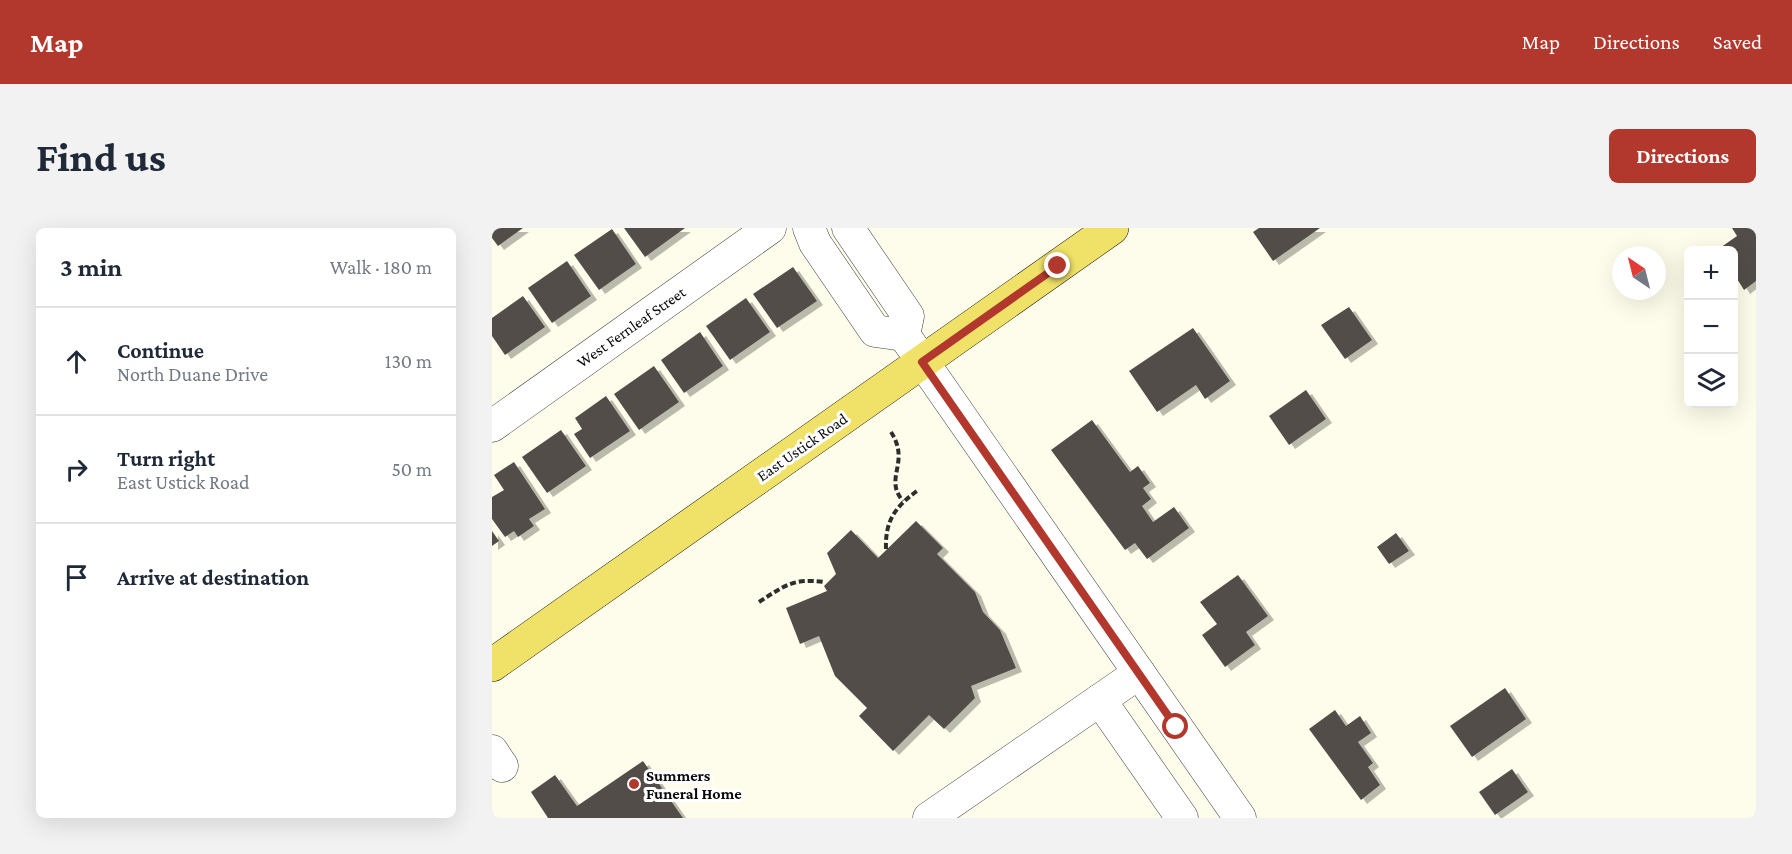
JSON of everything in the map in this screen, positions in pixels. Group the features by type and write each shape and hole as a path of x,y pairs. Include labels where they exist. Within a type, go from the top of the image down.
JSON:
{"main road":[{"name":"East Ustick Road","path":"492,665 1112,228"}],"street":[{"name":"West Fernleaf Street","path":"492,426 770,228"},
{"path":"808,228 815,243 875,331 904,335"},
{"path":"848,228 908,316 904,335 1240,818"},
{"path":"929,818 1139,673"},
{"path":"1100,700 1182,818"},
{"path":"1137,753 1176,727"}],"path":[{"path":"891,432 899,444 901,456 894,484 896,494 903,501"},
{"path":"886,549 886,533 890,518 903,501 917,491"},
{"path":"759,602 788,583 804,579 825,582"}],"building":[{"path":"492,228 523,228 498,246 492,238"},
{"path":"624,228 685,228 645,257"},
{"path":"1259,228 1320,228 1273,261 1253,232"},
{"path":"1732,228 1756,228 1756,281 1744,290 1738,280 1738,246 1723,246 1737,236"},
{"path":"612,229 636,264 599,290 574,255"},
{"path":"567,261 591,296 552,323 528,288"},
{"path":"793,267 817,301 777,328 753,294"},
{"path":"523,296 545,327 505,355 492,336 492,318"},
{"path":"746,298 770,332 730,360 706,326"},
{"path":"1349,307 1372,340 1345,359 1321,325"},
{"path":"1193,328 1230,381 1205,399 1196,385 1157,412 1129,371"},
{"path":"700,332 723,366 684,393 661,360"},
{"path":"654,366 679,402 639,430 614,394"},
{"path":"1306,390 1326,419 1289,445 1269,416"},
{"path":"606,396 630,431 590,458 574,434 582,429 575,418"},
{"path":"1092,420 1130,472 1138,466 1150,483 1143,488 1151,499 1142,506 1153,522 1174,507 1189,528 1147,559 1135,543 1125,550 1051,450"},
{"path":"561,430 586,466 547,493 522,457"},
{"path":"514,462 545,509 529,519 534,526 518,537 514,531 505,537 492,519 492,497 504,490 494,475"},
{"path":"916,521 943,548 937,554 975,592 983,612 1000,630 1016,668 971,686 975,698 944,729 929,715 893,751 859,716 867,708 835,676 819,636 800,644 786,608 827,591 824,586 836,574 827,553 851,530 878,558"},
{"path":"492,531 499,541 492,546"},
{"path":"1396,533 1409,551 1389,564 1377,547"},
{"path":"1238,575 1268,616 1246,632 1255,645 1225,667 1202,635 1217,624 1200,602"},
{"path":"1505,688 1526,719 1472,757 1450,726"},
{"path":"1335,710 1346,726 1360,716 1371,733 1358,742 1373,763 1368,767 1380,785 1361,800 1309,729"},
{"name":"Summers Funeral Home","path":"643,761 683,818 548,818 531,792 555,775 577,806"},
{"path":"1512,769 1528,792 1495,815 1479,792"}],"place":[{"name":"Summers Funeral Home","path":"634,784"}],"route":[{"path":"1058,266 922,362 1176,727"}]}
